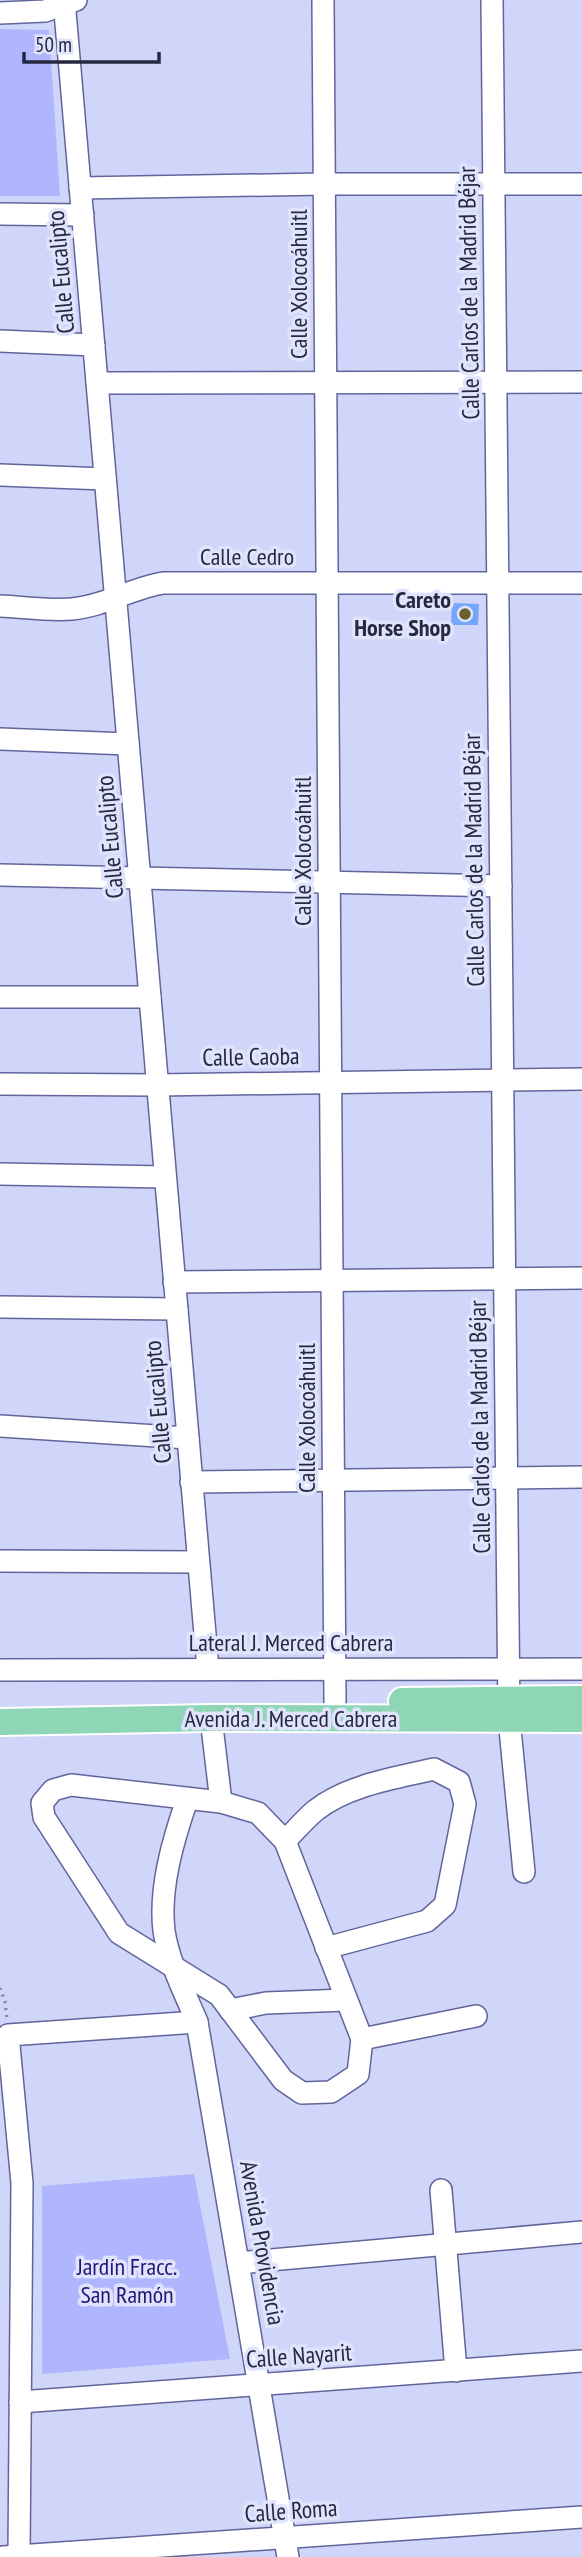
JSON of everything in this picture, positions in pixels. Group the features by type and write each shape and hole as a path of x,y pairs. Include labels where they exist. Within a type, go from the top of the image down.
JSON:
{"main road":[{"name":"Avenida J. Merced Cabrera","path":"0,1722 509,1710 582,1699"},
{"name":"Avenida J. Merced Cabrera","path":"0,1704 335,1702 509,1710 582,1719"}],"street":[{"name":"Calle Xolocoáhuitl","path":"323,0 335,1702"},
{"name":"Calle Carlos de la Madrid Béjar","path":"492,0 509,1710 524,1872"},
{"path":"0,13 26,14 68,2"},
{"name":"Calle Eucalipto","path":"68,2 80,188 208,1669"},
{"path":"80,188 582,184"},
{"path":"0,214 83,215"},
{"path":"0,341 94,345"},
{"path":"97,383 582,382"},
{"path":"0,475 106,479"},
{"name":"Calle Cedro","path":"0,606 71,609 163,583 582,583"},
{"path":"0,739 128,744"},
{"path":"0,875 501,886"},
{"path":"0,997 150,997"},
{"name":"Calle Caoba","path":"0,1084 157,1085 503,1078 582,1079"},
{"path":"0,1174 165,1177"},
{"path":"174,1282 582,1278"},
{"path":"0,1307 177,1309"},
{"path":"0,1426 188,1438"},
{"path":"191,1482 582,1477"},
{"path":"0,1562 198,1562"},
{"name":"Lateral J. Merced Cabrera","path":"0,1670 582,1669"},
{"path":"211,1718 221,1802"},
{"path":"285,1841 317,1809 343,1795 380,1782 434,1769 459,1782 466,1804 445,1905 427,1921 326,1948"},
{"path":"71,1785 221,1802 258,1812 285,1841 362,2039 358,2074 331,2092 302,2093 283,2080 219,1995 119,1933 44,1817 42,1803 53,1790 71,1785"},
{"name":"Avenida Providencia","path":"187,1800 175,1837 163,1905 164,1933 174,1969 197,2022 286,2547"},
{"path":"230,2010 266,2003 346,2000"},
{"path":"362,2039 476,2016"},
{"path":"13,2557 20,2402 22,2183 8,2035 197,2022"},
{"path":"442,2190 456,2371"},
{"path":"238,2263 582,2232"},
{"name":"Calle Nayarit","path":"20,2402 582,2361"},
{"name":"Calle Roma","path":"13,2557 286,2547 582,2518"}],"path":[{"path":"0,1987 5,2001 8,2035"}],"green space":[{"path":"0,29 49,30 60,196 0,196"},
{"name":"Jardín Fracc. San Ramón","path":"194,2174 230,2359 42,2374 42,2186"}],"building":[{"name":"Careto Horse Shop","path":"452,603 479,604 478,625 451,625"}],"place":[{"name":"Careto Horse Shop","path":"465,614"}]}
